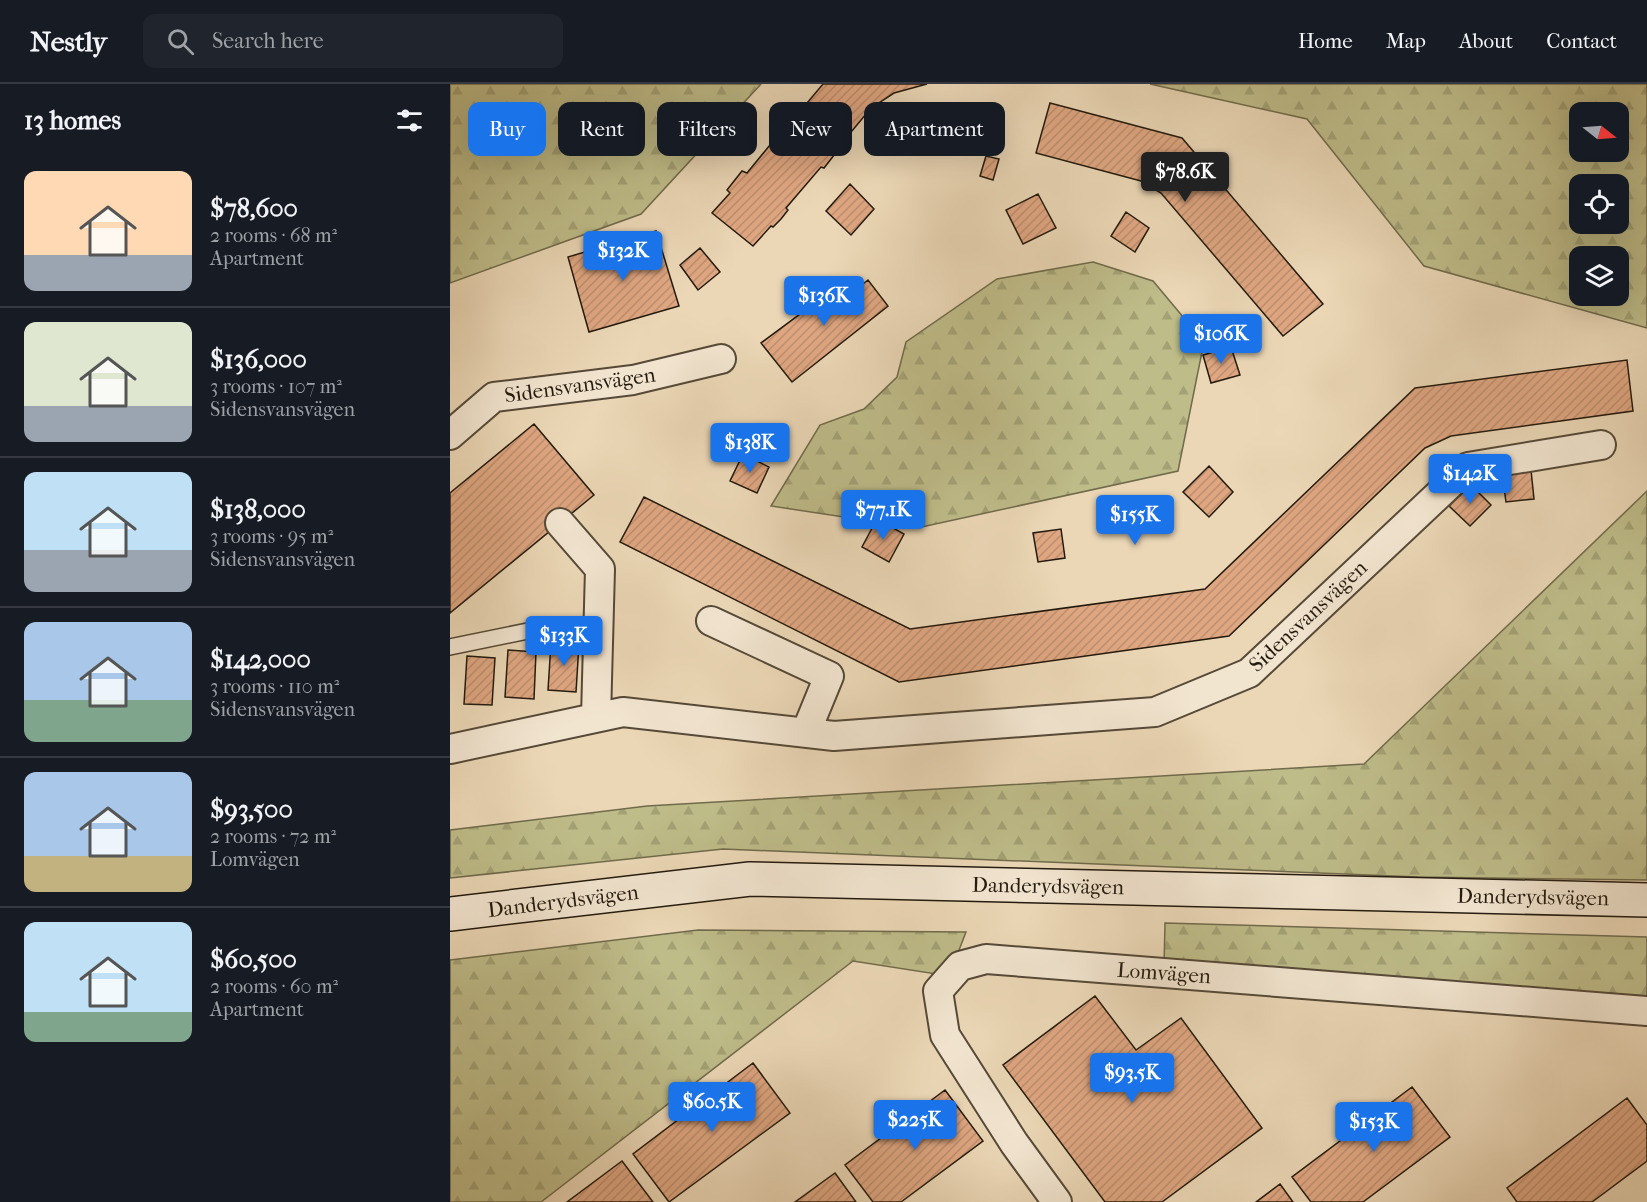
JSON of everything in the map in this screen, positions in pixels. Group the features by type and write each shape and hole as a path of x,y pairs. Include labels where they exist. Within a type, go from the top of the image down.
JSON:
{"main road":[{"name":"Danderydsvägen","path":"450,914 750,879 1647,900"}],"street":[{"name":"Sidensvansvägen","path":"450,435 494,397 633,380 721,359"},
{"name":"Sidensvansvägen","path":"450,749 623,712 834,736 1155,712 1249,673 1468,467 1601,444"},
{"path":"560,523 600,569 596,717"},
{"path":"711,621 829,676 806,732"},
{"name":"Lomvägen","path":"1057,1202 1014,1143 945,1035 938,991 960,966 986,959 1647,1011"}],"lane":[{"path":"450,647 552,626 568,627 598,635"}],"green space":[{"path":"450,84 761,84 744,102 657,102 657,156 695,156 641,214 450,283"},
{"path":"1150,84 1647,84 1647,328 1424,266 1307,119"},
{"path":"1093,262 1153,281 1204,342 1178,471 917,528 771,506 820,425 864,409 897,377 906,342 997,279"},
{"path":"1647,491 1647,880 1418,877 723,849 450,878 450,830 647,806 1364,764"},
{"path":"1165,923 1647,937 1647,996 1164,967"},
{"path":"698,930 966,932 949,976 853,961 541,1202 450,1202 450,960"}],"building":[{"path":"823,84 927,84 894,93 880,102 864,102 864,116 852,131 852,102 808,102"},
{"path":"1050,103 1182,138 1323,304 1283,336 1161,193 1141,181 1036,153"},
{"path":"769,146 769,156 833,156 786,208 788,210 781,219 773,227 771,226 753,246 712,213 730,193 727,190 742,171 747,173"},
{"path":"986,156 999,159 993,180 980,176"},
{"path":"850,184 874,209 851,235 826,211"},
{"path":"1038,194 1056,228 1023,244 1006,210"},
{"path":"1126,212 1149,228 1135,252 1111,236"},
{"path":"656,231 679,306 589,332 568,257"},
{"path":"700,248 720,272 698,290 680,265"},
{"path":"850,277 858,288 868,280 888,306 792,382 761,343"},
{"path":"1231,347 1240,375 1211,383 1203,355"},
{"path":"1627,360 1633,411 1451,436 1425,448 1229,636 899,682 620,542 644,497 910,629 1205,589 1415,388"},
{"path":"534,424 594,495 450,613 450,493"},
{"path":"743,454 769,467 757,493 730,481"},
{"path":"1209,466 1233,492 1209,517 1183,492"},
{"path":"1531,470 1534,499 1506,502 1502,474"},
{"path":"1470,484 1491,505 1470,526 1449,506"},
{"path":"877,519 904,534 889,562 862,547"},
{"path":"1061,529 1065,558 1038,562 1033,533"},
{"path":"551,643 579,644 576,692 548,690"},
{"path":"508,650 536,652 534,699 505,697"},
{"path":"467,656 495,658 492,705 464,704"},
{"path":"1095,996 1136,1050 1181,1018 1262,1128 1162,1202 1105,1202 1003,1065"},
{"path":"753,1063 790,1113 669,1202 633,1154"},
{"path":"1412,1087 1450,1137 1363,1202 1311,1202 1292,1177"},
{"path":"945,1090 983,1141 901,1202 873,1202 845,1165"},
{"path":"1627,1098 1647,1125 1647,1161 1592,1202 1517,1202 1507,1188"},
{"path":"622,1161 653,1202 567,1202"},
{"path":"835,1173 856,1202 795,1202"},
{"path":"1280,1184 1293,1202 1256,1202"}]}
